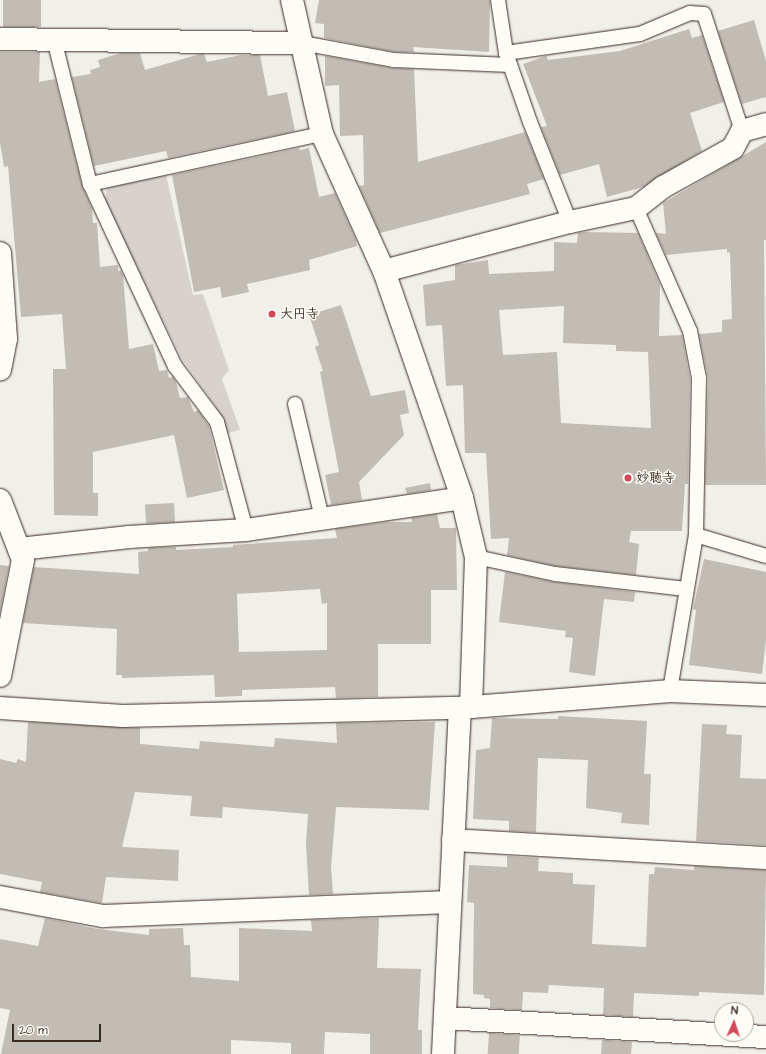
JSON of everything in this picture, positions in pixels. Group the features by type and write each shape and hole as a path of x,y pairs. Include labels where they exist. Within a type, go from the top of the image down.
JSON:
{"street":[{"path":"292,0 322,134 384,271 462,498 476,557 466,707 454,840 443,1054"},
{"path":"0,39 302,43"},
{"path":"384,271 570,222 636,208 662,187 734,148 742,131 766,124"},
{"path":"0,369 6,339 1,266"},
{"path":"19,549 129,537 246,530 462,498"},
{"path":"0,500 24,560 0,676"},
{"path":"0,708 123,716 466,707 670,691 766,695"},
{"path":"454,840 766,858"},
{"path":"0,897 103,916 450,902"},
{"path":"444,1018 766,1037"}],"lane":[{"path":"498,0 508,59 530,122 570,222"},
{"path":"302,43 394,60 508,59 640,34 690,13 704,14 742,131"},
{"path":"54,39 90,184 176,366 217,422 246,530"},
{"path":"90,184 322,134"},
{"path":"636,208 690,331 699,378 696,535 670,691"},
{"path":"295,404 322,518"},
{"path":"696,535 766,556"},
{"path":"476,557 555,574 686,589"}],"shaded area":[{"path":"166,175 193,295 203,294 229,370 222,379 240,430 228,433 220,412 182,359 105,201 107,188"}],"building":[{"path":"3,0 41,0 41,27 3,27"},
{"path":"319,0 490,0 489,52 413,47 414,52 395,52 324,38 324,24 315,23"},
{"path":"754,20 766,61 766,97 742,104 718,31"},
{"path":"689,29 692,38 702,35 724,102 690,113 702,151 643,187 607,197 599,164 560,175 541,127 547,126 523,64 546,56 548,60 620,51"},
{"path":"0,52 40,52 39,82 55,79 82,186 92,208 93,223 97,223 100,267 118,265 118,271 121,271 123,275 129,349 153,344 159,371 167,370 169,378 173,377 176,382 180,398 188,397 194,412 198,410 209,426 224,490 187,498 174,435 93,452 93,493 98,493 98,516 54,515 53,369 66,369 62,314 21,317 8,166 4,167 0,142"},
{"path":"121,53 140,53 145,70 200,54 204,54 207,62 241,55 260,55 268,96 287,92 295,131 168,158 166,151 94,166 72,77 91,74 90,70 100,67 98,60"},
{"path":"325,56 392,68 414,69 418,162 525,132 544,179 527,184 530,194 380,233 359,186 364,185 363,135 340,136 339,85 325,86"},
{"path":"766,142 766,240 764,240 766,485 705,485 708,378 699,334 722,332 722,320 732,319 730,252 727,253 727,249 666,255 656,233 666,234 663,203"},
{"path":"299,148 300,150 309,148 319,197 335,193 356,240 357,246 309,260 310,270 247,284 249,292 222,298 220,287 194,292 172,175"},
{"path":"578,233 638,233 660,285 659,336 682,335 690,379 688,484 685,484 682,531 631,531 629,542 639,544 636,575 556,566 507,555 509,538 491,539 486,453 465,453 463,385 446,386 442,325 426,326 423,285 455,280 455,265 488,260 489,274 554,271 554,242 577,243","holes":["564,306 563,343 616,345 616,351 648,352 651,428 561,423 557,352 503,355 499,310"]},
{"path":"341,305 371,396 405,390 409,413 400,415 404,435 359,482 362,500 331,505 325,475 339,472 320,372 323,371 315,347 319,345 309,315"},
{"path":"430,483 431,490 407,494 405,488"},
{"path":"174,503 175,522 146,523 145,505"},
{"path":"437,514 440,528 456,528 457,590 431,590 431,644 378,644 378,697 336,698 335,687 242,690 242,696 215,697 214,675 122,678 122,675 116,675 117,629 23,623 34,567 139,574 138,552 148,551 148,548 176,547 176,550 233,547 233,545 337,538 335,529 387,522 412,522 411,518","holes":["320,589 322,604 327,603 327,650 239,652 237,594"]},
{"path":"704,559 766,572 766,640 762,674 689,665 696,610 693,609"},
{"path":"0,565 9,566 0,612"},
{"path":"505,572 554,582 635,592 634,602 604,599 595,676 569,672 573,638 565,637 566,631 499,622"},
{"path":"558,716 647,721 644,774 651,774 649,825 621,823 622,813 586,808 588,760 538,758 536,832 509,831 509,821 473,819 476,750 490,748 492,718 558,719"},
{"path":"28,722 140,728 140,744 199,749 200,741 274,747 275,738 337,743 336,723 435,722 429,810 336,807 331,867 333,894 309,895 306,844 308,814 223,807 222,818 190,816 192,796 135,792 122,847 179,850 178,881 106,877 102,903 40,892 42,882 0,874 0,759 16,763 18,759 26,762"},
{"path":"702,724 727,725 726,734 742,735 740,778 766,779 766,845 696,841"},
{"path":"507,856 539,858 538,871 573,873 573,884 595,885 592,944 646,947 649,874 654,874 655,867 694,870 694,866 766,870 764,995 699,992 699,996 634,993 633,1017 603,1015 604,988 549,985 548,993 523,992 522,1010 490,1008 490,999 484,998 484,995 473,994 474,903 467,902 469,865 507,867"},
{"path":"45,918 97,929 149,935 149,929 183,928 184,945 190,945 191,977 239,981 239,928 312,931 311,920 379,918 377,968 421,969 418,1030 422,1030 422,1054 370,1054 370,1034 325,1032 324,1054 291,1054 291,1043 231,1040 231,1054 1,1054 10,1010 0,1008 0,939 38,946"},
{"path":"489,1033 520,1035 519,1054 488,1054"},
{"path":"602,1040 632,1042 631,1054 601,1054"}],"place":[{"name":"大円寺","path":"272,314"},
{"name":"妙聴寺","path":"628,478"}]}
